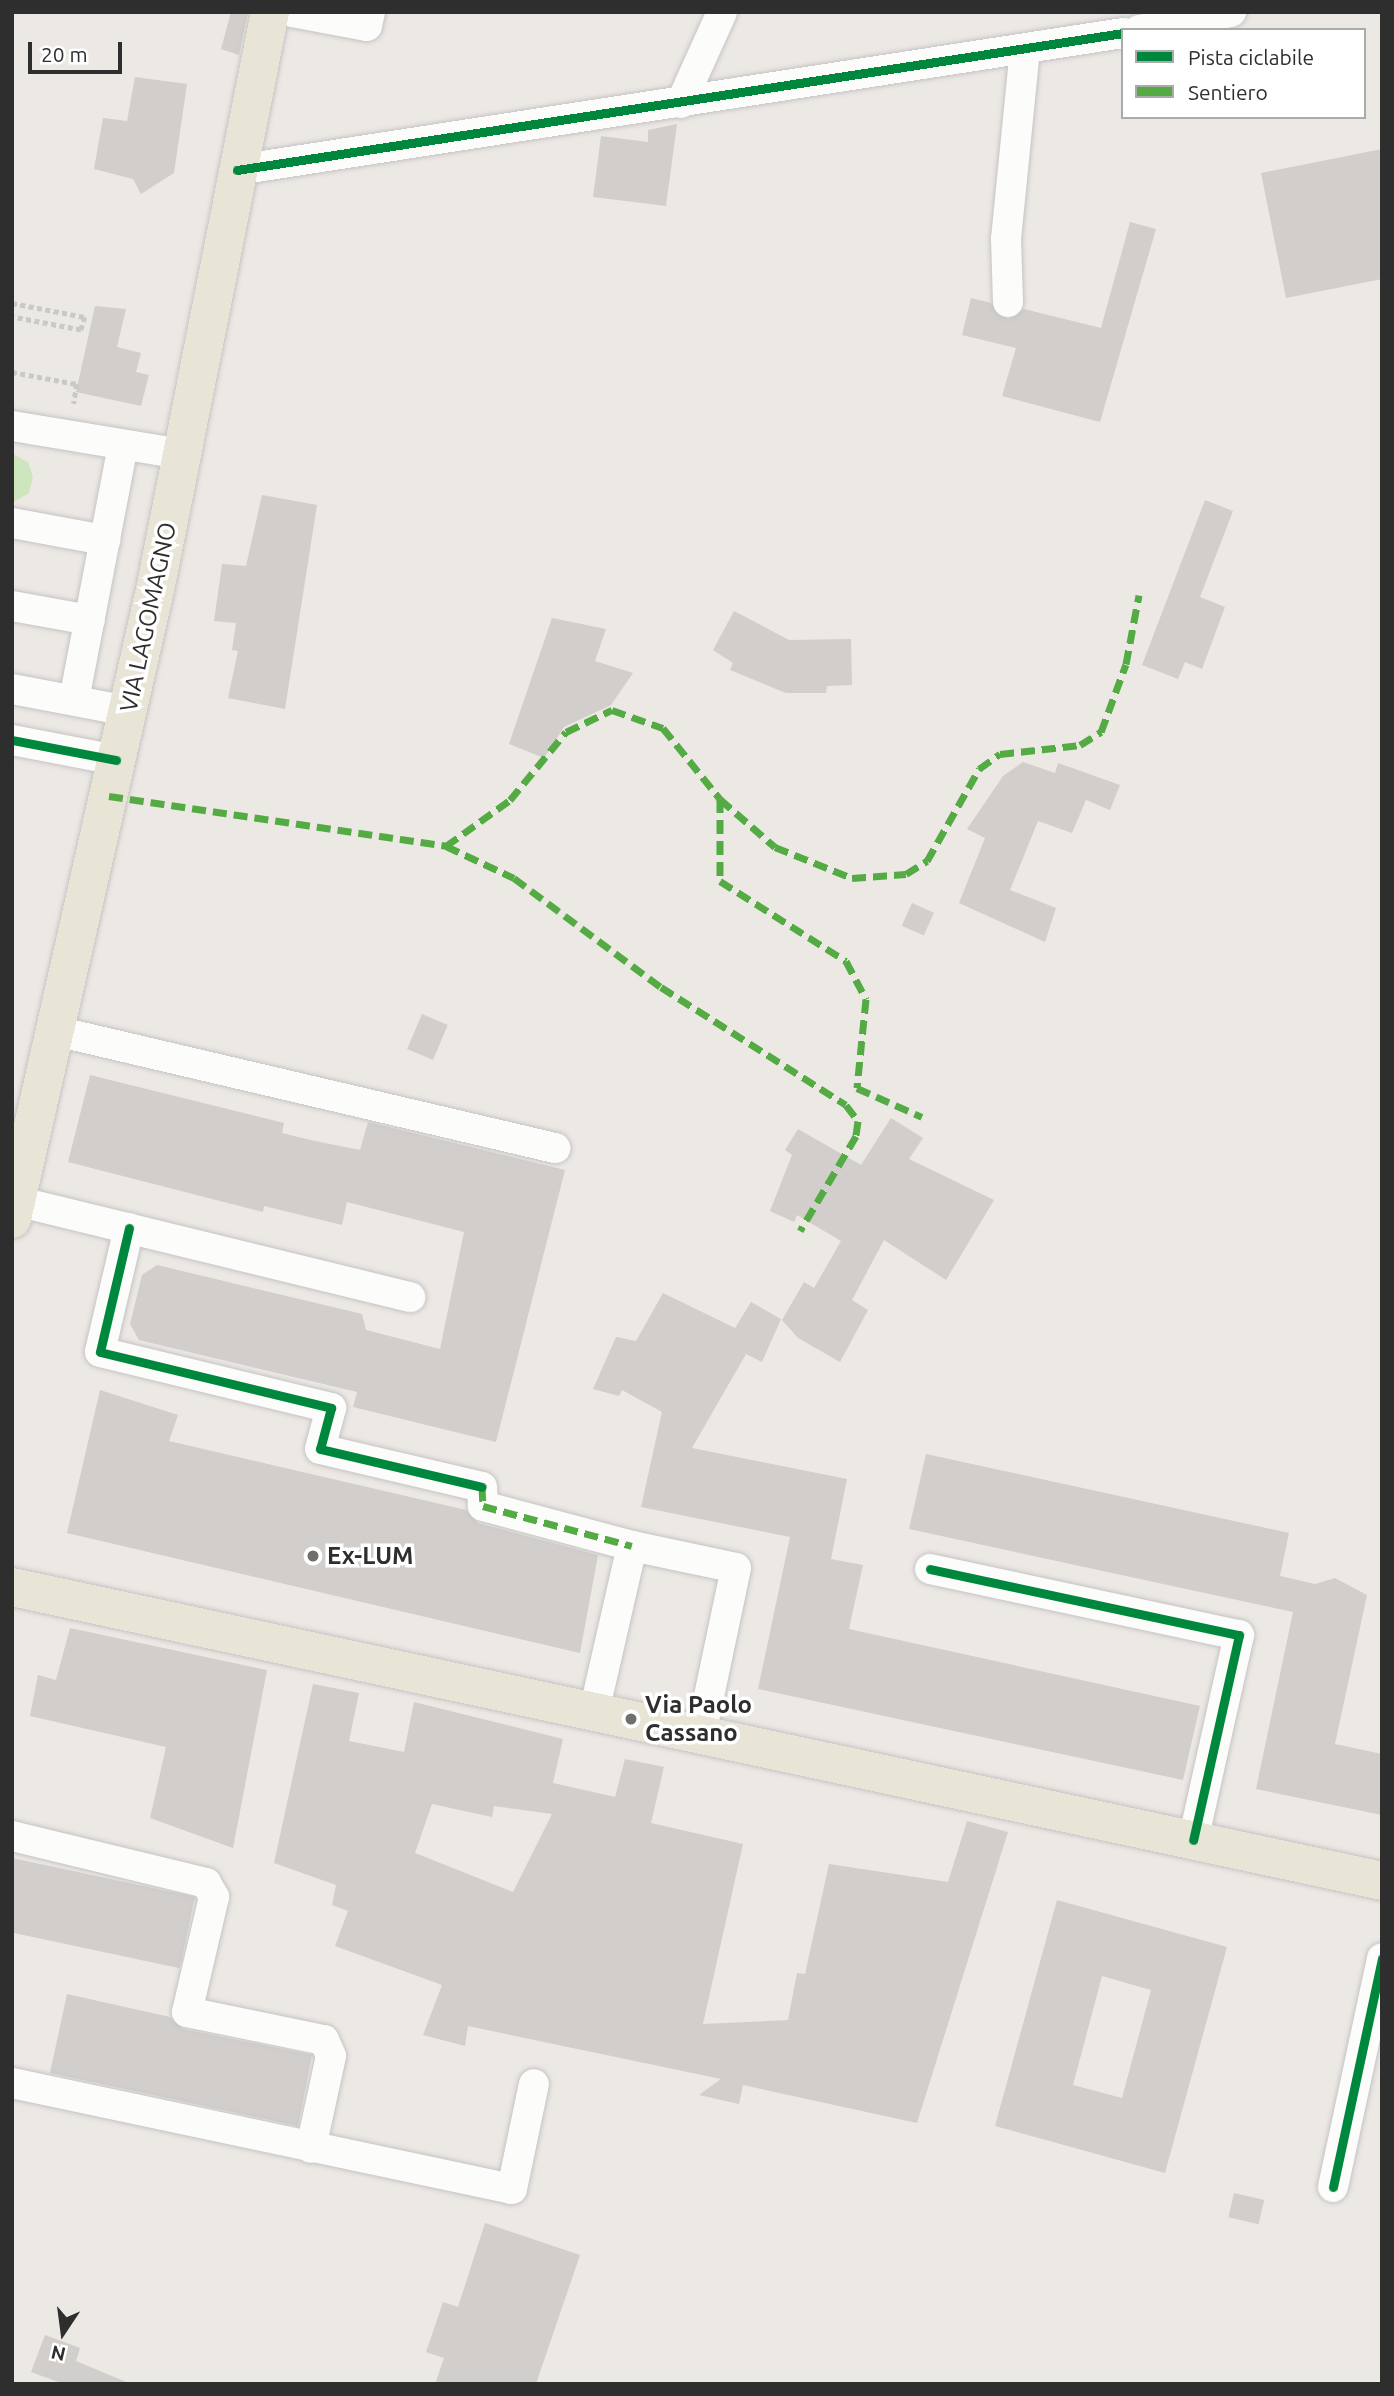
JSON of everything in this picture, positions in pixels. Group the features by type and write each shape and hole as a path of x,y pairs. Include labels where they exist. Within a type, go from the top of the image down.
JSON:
{"main road":[{"name":"VIA LAGOMAGNO","path":"14,1210 128,711 270,12"},
{"path":"12,1587 1382,1881"}],"street":[{"path":"292,12 367,26 370,12"},
{"path":"681,103 722,12"},
{"path":"1149,28 1231,12"},
{"path":"237,170 1121,33"},
{"path":"1008,302 1006,239 1025,50"},
{"path":"12,426 181,454"},
{"path":"74,701 123,445"},
{"path":"12,523 105,540"},
{"path":"12,606 90,620"},
{"path":"12,688 128,711"},
{"path":"12,740 116,760"},
{"path":"56,1031 555,1148"},
{"path":"14,1210 129,1228 411,1297"},
{"path":"129,1228 100,1352 331,1408 320,1449 482,1486 483,1506 632,1546 736,1568 701,1734"},
{"path":"594,1712 632,1546"},
{"path":"930,1569 1239,1634 1193,1840"},
{"path":"12,1836 206,1883 214,1897 187,2012 324,2040 331,2056 310,2148"},
{"path":"1333,2187 1382,1958"},
{"path":"12,2083 512,2189 534,2084"}],"path":[{"path":"12,303 85,317 81,330 12,317"},
{"path":"12,372 77,384 74,404 85,407"}],"green space":[{"path":"13,454 28,462 33,477 29,493 12,503"}],"building":[{"path":"231,12 248,12 239,55 221,49"},
{"path":"135,77 187,84 174,173 141,194 133,179 94,169 103,118 127,121"},
{"path":"677,124 666,206 593,197 601,136 648,142 648,130"},
{"path":"1382,149 1382,279 1286,298 1261,173"},
{"path":"1130,222 1156,229 1100,422 1002,396 1016,348 962,335 971,298 991,303 1008,319 1024,309 1101,328"},
{"path":"95,306 126,309 117,347 141,353 136,372 149,375 141,406 76,392"},
{"path":"262,495 317,505 285,709 228,698 238,651 232,650 236,623 214,621 222,564 246,566"},
{"path":"1205,500 1233,511 1200,597 1225,607 1202,669 1185,662 1178,679 1142,665"},
{"path":"734,611 789,640 851,639 852,685 827,686 826,693 786,693 730,670 733,663 713,650"},
{"path":"552,618 606,629 595,661 633,673 611,705 564,727 544,758 509,744"},
{"path":"1023,762 1055,773 1058,763 1120,785 1110,810 1086,800 1072,833 1038,821 1010,890 1056,908 1045,942 959,903 985,838 967,829 1003,776"},
{"path":"912,903 934,913 924,936 902,926"},
{"path":"422,1014 448,1025 433,1060 407,1049"},
{"path":"90,1075 284,1123 282,1133 360,1150 368,1122 565,1170 496,1442 353,1407 357,1392 139,1340 130,1324 142,1275 157,1265 362,1314 366,1330 440,1349 464,1232 347,1202 342,1225 264,1206 263,1212 68,1162"},
{"path":"891,1118 923,1138 909,1159 994,1200 946,1280 884,1240 852,1300 868,1310 840,1362 798,1338 782,1320 804,1282 814,1288 841,1241 797,1215 794,1222 770,1211 792,1155 785,1150 798,1129 861,1165"},
{"path":"663,1293 735,1328 751,1302 781,1319 762,1362 746,1354 692,1448 847,1479 831,1559 863,1565 849,1629 1200,1706 1183,1780 758,1689 790,1537 641,1507 662,1412 622,1390 619,1396 593,1389 616,1337 636,1341"},
{"path":"100,1390 178,1415 169,1441 466,1510 478,1523 598,1555 580,1653 67,1533"},
{"path":"926,1454 1289,1533 1280,1576 1315,1584 1335,1578 1367,1595 1335,1744 1382,1754 1382,1815 1256,1789 1293,1612 909,1529"},
{"path":"70,1628 267,1670 233,1848 150,1818 166,1747 30,1716 38,1675 56,1680"},
{"path":"313,1684 359,1693 349,1741 404,1752 414,1702 563,1739 553,1783 615,1797 625,1759 664,1767 651,1823 743,1844 703,2024 788,2020 797,1973 805,1974 829,1864 948,1882 967,1821 1008,1832 917,2123 743,2085 739,2104 699,2095 721,2079 468,2026 465,2046 423,2035 442,1985 335,1946 348,1911 332,1905 336,1885 274,1863","holes":["432,1804 492,1817 494,1806 552,1814 513,1892 415,1853"]},
{"path":"12,1858 195,1897 180,1968 12,1933"},
{"path":"1057,1900 1227,1947 1165,2173 995,2126","holes":["1102,1976 1151,1990 1122,2098 1073,2085"]},
{"path":"67,1994 170,2017 183,2029 312,2055 298,2126 50,2073"},
{"path":"1234,2193 1264,2200 1259,2224 1228,2217"},
{"path":"485,2223 580,2255 536,2384 435,2384 444,2358 426,2352 443,2302 458,2307"},
{"path":"45,2335 80,2348 76,2361 131,2384 64,2384 31,2372"}],"marked path":[{"path":"446,846 510,800 566,732 612,710 663,728 720,799 775,847 852,878 906,874 927,861 979,769 1000,754 1080,745 1101,732 1126,664 1139,595"},
{"path":"109,796 446,846 514,878 661,987 846,1105 858,1121 856,1136 800,1231"},
{"path":"720,799 720,881 846,961 866,999 857,1088 922,1117"},
{"path":"482,1487 483,1506 632,1546"}],"cycle path":[{"path":"237,170 1121,33"},
{"path":"12,740 116,760"},
{"path":"129,1228 100,1352 331,1408 320,1449 482,1487"},
{"path":"930,1569 1239,1635 1193,1840"},
{"path":"1333,2187 1382,1958"}],"place":[{"name":"Ex-LUM","path":"313,1556"},
{"name":"Via Paolo Cassano","path":"631,1719"}]}
